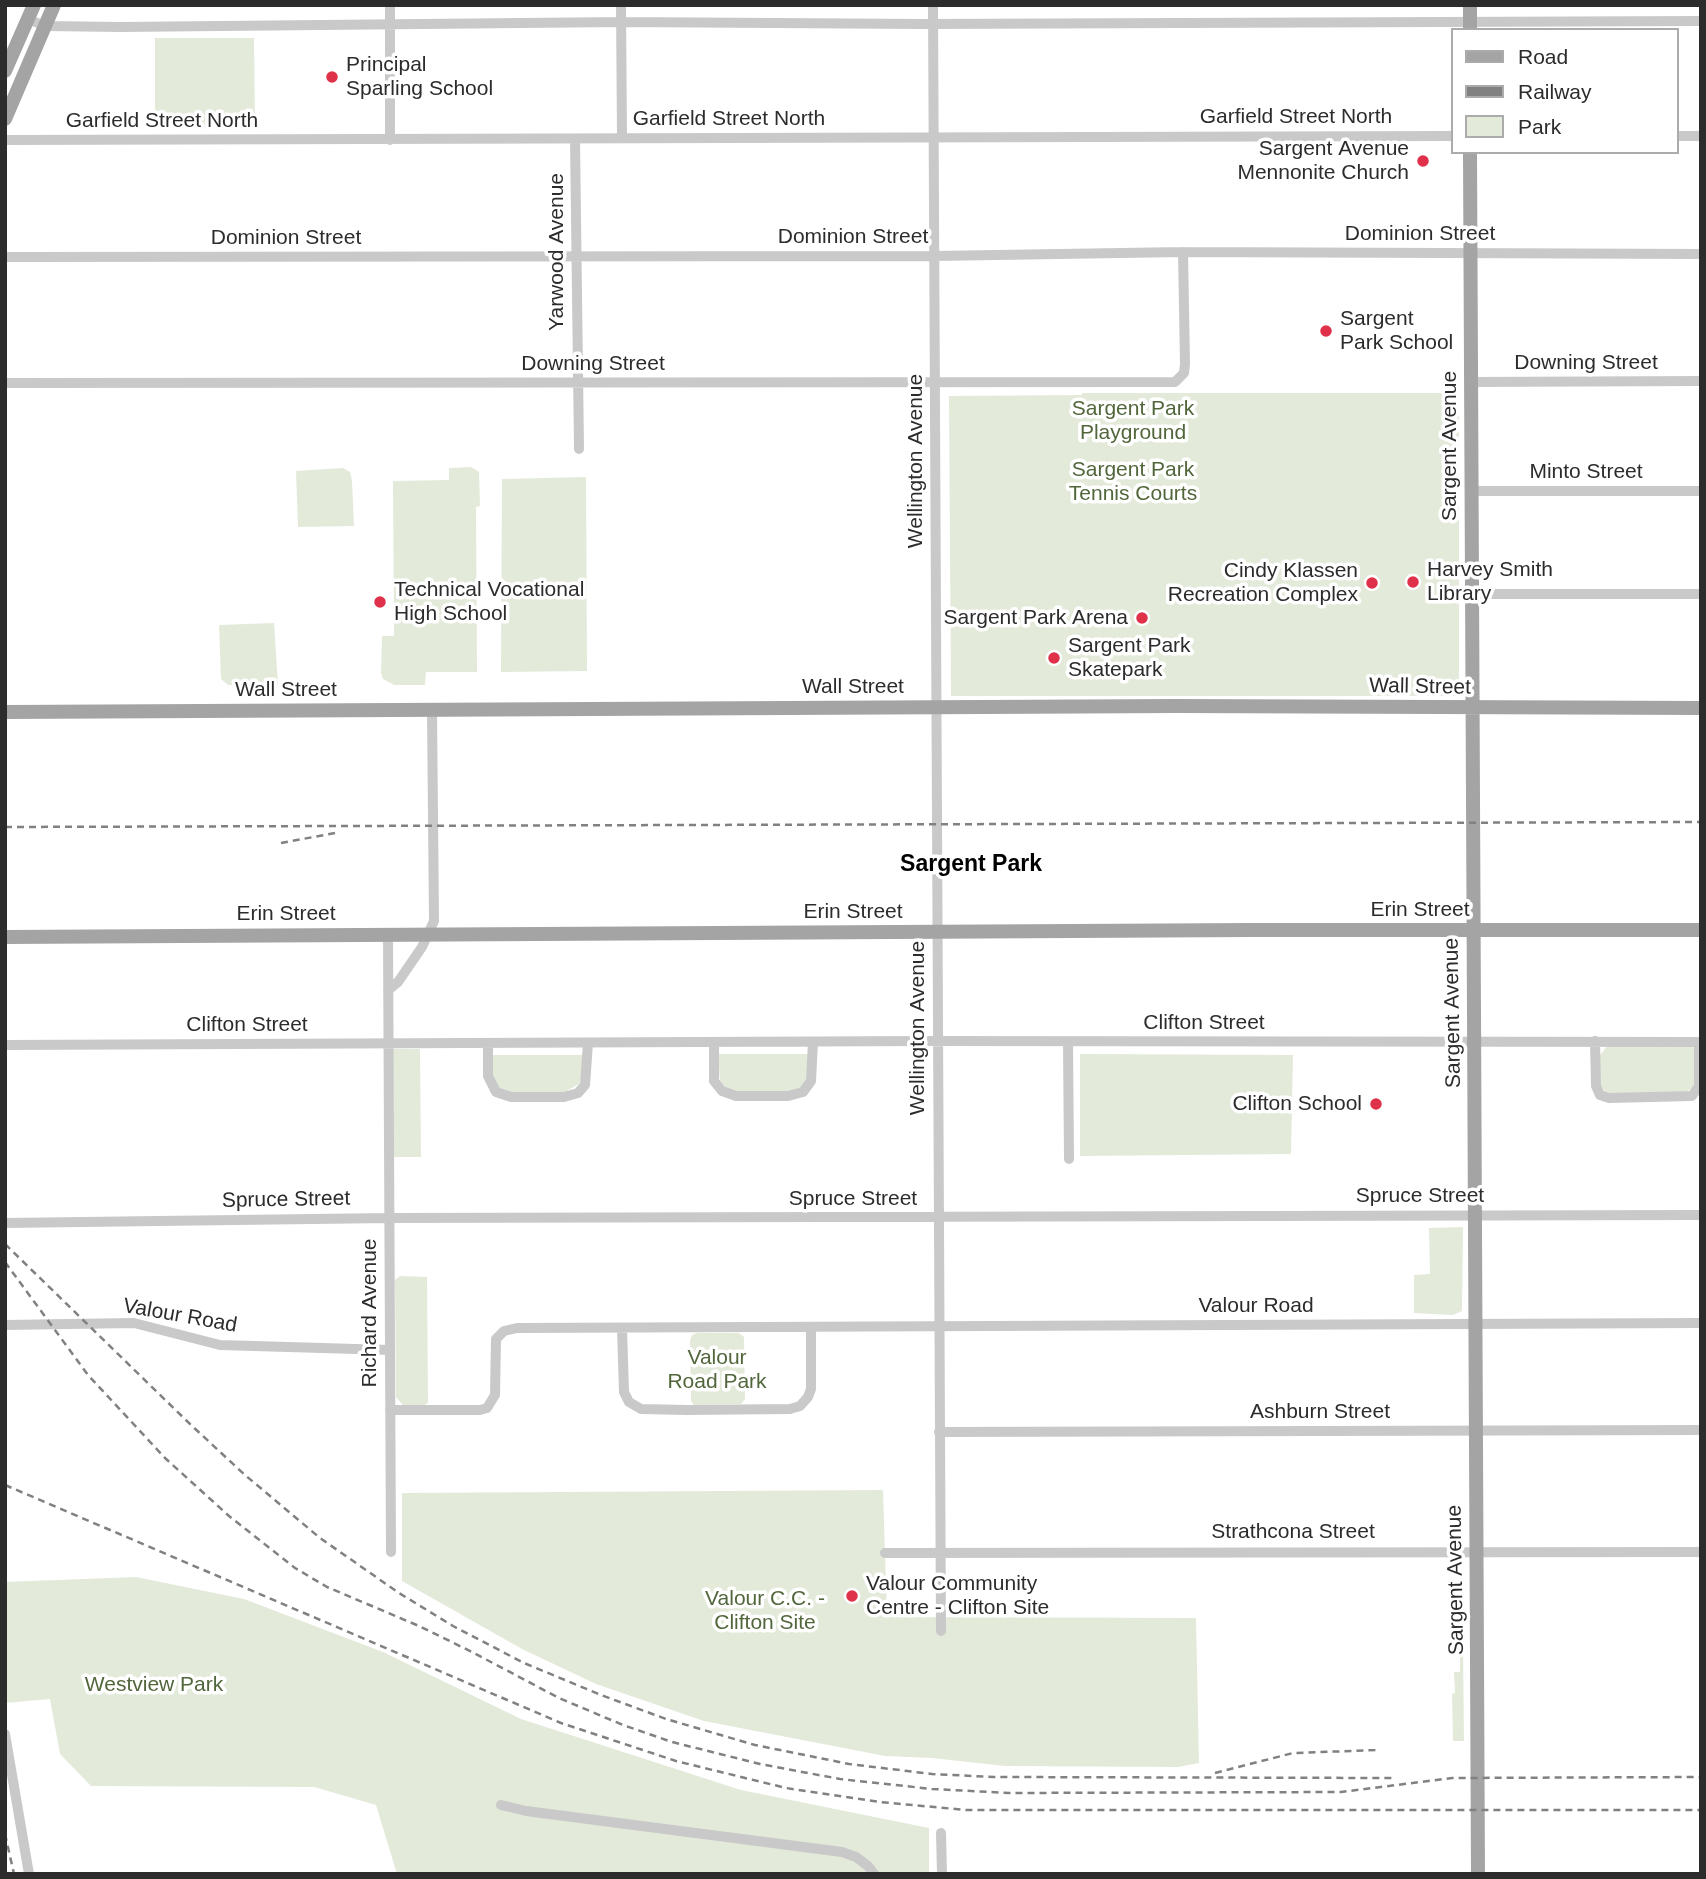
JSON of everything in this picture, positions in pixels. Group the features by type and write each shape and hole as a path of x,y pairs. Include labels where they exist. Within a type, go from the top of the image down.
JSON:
{"main road":[{"path":"5,119 54,5"},
{"path":"1470,5 1470,26"},
{"path":"5,71 31,12"},
{"name":"Sargent Avenue","path":"1471,154 1478,1874"},
{"name":"Wall Street","path":"5,712 1177,706 1701,708"},
{"name":"Erin Street","path":"5,937 1701,930"}],"street":[{"path":"390,5 390,140"},
{"path":"621,5 622,138"},
{"name":"Wellington Avenue","path":"933,5 941,1631"},
{"path":"31,12 45,26 622,22 1470,26 1701,20"},
{"name":"Garfield Street North","path":"5,140 1450,136"},
{"path":"1678,136 1701,136"},
{"name":"Yarwood Avenue","path":"575,139 579,449"},
{"name":"Dominion Street","path":"5,257 934,256 1183,252 1701,254"},
{"name":"Downing Street","path":"5,383 1169,383 1180,379 1185,364 1183,252"},
{"name":"Downing Street","path":"1471,382 1701,382"},
{"name":"Minto Street","path":"1471,491 1701,491"},
{"path":"1472,594 1701,594"},
{"path":"388,990 398,982 429,935 434,920 432,711"},
{"name":"Richard Avenue","path":"388,935 391,1552"},
{"name":"Clifton Street","path":"5,1045 937,1041 1595,1041 1700,1042 1699,1086 1692,1096 1609,1098 1600,1095 1596,1086 1595,1041"},
{"path":"713,1043 714,1081 722,1091 736,1096 788,1097 803,1092 811,1081 813,1042"},
{"path":"1068,1042 1069,1159"},
{"path":"488,1043 488,1076 496,1092 510,1097 564,1097 578,1093 585,1084 588,1043"},
{"name":"Spruce Street","path":"5,1223 389,1218 1701,1215"},
{"name":"Valour Road","path":"5,1325 134,1323 228,1346 390,1350"},
{"name":"Valour Road","path":"390,1410 487,1408 494,1399 496,1390 496,1339 509,1329 1701,1323"},
{"path":"622,1328 624,1392 629,1402 641,1409 687,1410 790,1409 800,1406 811,1389 811,1327"},
{"name":"Ashburn Street","path":"939,1432 1701,1430"},
{"name":"Strathcona Street","path":"885,1553 1701,1552"},
{"path":"5,1734 29,1874"},
{"path":"501,1805 526,1811 842,1852 856,1857 874,1874"},
{"path":"942,1833 942,1874"}],"green space":[{"path":"155,38 254,38 255,127 155,128"},
{"path":"1082,393 1459,393 1459,696 951,696 949,396"},
{"path":"471,467 479,472 480,506 476,507 477,672 426,672 425,685 394,685 383,679 381,673 382,636 394,636 393,481 449,480 449,468"},
{"path":"343,468 350,472 352,481 354,526 298,527 296,471"},
{"path":"586,477 587,671 501,672 502,479"},
{"path":"274,623 278,685 228,685 221,679 219,625"},
{"path":"1608,1045 1691,1045 1694,1048 1695,1086 1685,1093 1611,1094 1600,1086 1600,1055"},
{"path":"393,1049 420,1049 421,1157 394,1157"},
{"path":"718,1054 808,1054 808,1077 802,1086 792,1092 736,1092 726,1088 720,1081"},
{"path":"1080,1054 1293,1055 1291,1154 1080,1156"},
{"path":"493,1055 583,1055 582,1077 579,1084 563,1093 511,1093 496,1085"},
{"path":"1463,1227 1462,1311 1453,1315 1414,1313 1414,1275 1430,1274 1429,1228"},
{"path":"400,1276 427,1277 428,1403 425,1405 403,1405 396,1397 395,1280"},
{"name":"Valour Road Park","path":"739,1333 744,1337 745,1399 741,1404 694,1405 691,1401 690,1341 692,1335"},
{"name":"Valour C.C. - Clifton Site","path":"883,1490 887,1617 1196,1618 1199,1763 1178,1767 1005,1766 885,1756 704,1721 596,1684 522,1649 402,1581 402,1493"},
{"name":"Westview Park","path":"136,1577 244,1599 383,1652 521,1719 741,1790 929,1828 929,1874 397,1874 376,1805 314,1787 91,1786 60,1754 50,1699 5,1703 5,1582"},
{"path":"1460,1647 1463,1647 1464,1741 1453,1741 1452,1694 1455,1693 1454,1672 1460,1672"}],"railway":[{"path":"5,827 1701,822"},
{"path":"281,843 335,833"},
{"path":"5,1244 191,1425 320,1538 399,1593 453,1626 524,1663 601,1695 666,1719 755,1745 849,1764 932,1774 994,1777 1393,1778"},
{"path":"5,1262 88,1375 165,1458 229,1516 295,1568 327,1587 419,1626 559,1698 672,1742 760,1764 840,1779 932,1789 1009,1793 1341,1792 1452,1778 1701,1777"},
{"path":"5,1485 561,1723 676,1761 786,1788 880,1802 966,1810 1701,1810"},
{"path":"1215,1773 1293,1753 1379,1750"},
{"path":"5,1834 14,1874"}],"place":[{"name":"Principal Sparling School","path":"332,77"},
{"name":"Sargent Avenue Mennonite Church","path":"1423,161"},
{"name":"Sargent Park School","path":"1326,331"},
{"name":"Harvey Smith Library","path":"1413,582"},
{"name":"Cindy Klassen Recreation Complex","path":"1372,583"},
{"name":"Technical Vocational High School","path":"380,602"},
{"name":"Sargent Park Arena","path":"1142,618"},
{"name":"Sargent Park Skatepark","path":"1054,658"},
{"name":"Clifton School","path":"1376,1104"},
{"name":"Valour Community Centre - Clifton Site","path":"852,1596"}],"district":[{"name":"Sargent Park","path":"971,865"}],"park label":[{"name":"Sargent Park Playground","path":"1133,421"},
{"name":"Sargent Park Tennis Courts","path":"1133,482"}]}
